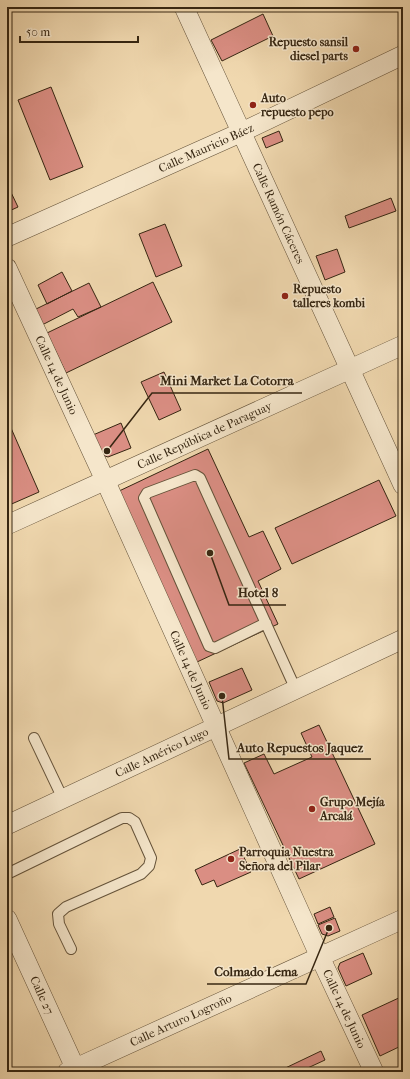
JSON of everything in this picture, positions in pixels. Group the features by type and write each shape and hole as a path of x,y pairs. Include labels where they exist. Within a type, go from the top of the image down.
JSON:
{"street":[{"name":"Calle Ramón Cáceres","path":"184,7 403,485"},
{"name":"Calle Mauricio Báez","path":"7,237 242,132 403,55"},
{"name":"Calle 14 de Junio","path":"7,268 105,480 320,957 374,1072"},
{"name":"Calle República de Paraguay","path":"7,525 403,345"},
{"name":"Calle Américo Lugo","path":"7,825 403,639"},
{"name":"Calle Arturo Logroño","path":"73,1071 403,919"},
{"name":"Calle 27","path":"7,920 73,1071"}],"lane":[{"path":"266,623 215,648 209,646 144,498 148,493 195,475 200,478 266,623 296,690"},
{"path":"34,738 63,799"},
{"path":"7,874 122,818 129,818 134,822 151,858 149,866 141,874 66,907 58,914 59,924 71,949"}],"building":[{"path":"263,14 273,36 222,61 211,40"},
{"path":"51,87 83,167 50,180 18,100"},
{"path":"279,131 283,141 266,148 262,138"},
{"path":"7,184 18,207 7,212"},
{"path":"391,198 396,211 349,228 345,216"},
{"path":"165,224 182,266 156,277 139,234"},
{"path":"337,249 345,272 325,280 316,256"},
{"path":"62,272 72,291 47,304 38,285"},
{"path":"153,282 172,322 66,373 47,333"},
{"path":"89,283 101,307 78,317 73,309 42,325 34,310"},
{"path":"164,372 181,410 159,420 141,382"},
{"path":"121,423 131,448 108,457 102,455 93,435"},
{"path":"11,428 39,492 7,506 7,430"},
{"path":"208,449 249,537 263,531 281,569 258,581 278,624 197,662 117,492"},
{"path":"379,480 396,516 292,564 275,528"},
{"path":"242,668 252,690 223,703 217,701 209,682"},
{"name":"Grupo Mejía Arcalá","path":"319,725 375,844 299,879 244,763 264,754 274,774 312,757 301,733"},
{"name":"Parroquia Nuestra Señora del Pilar","path":"240,849 251,872 217,887 214,880 202,885 195,870"},
{"path":"330,907 334,917 318,924 314,914"},
{"path":"335,918 340,931 328,936 322,934 318,925"},
{"path":"363,953 372,974 346,986 338,968 340,963"},
{"path":"403,996 403,1045 380,1056 362,1015"},
{"path":"321,1051 325,1060 299,1072 277,1072"}],"place":[{"name":"Repuesto sansil diesel parts","path":"356,49"},
{"name":"Auto repuesto pepo","path":"253,105"},
{"name":"Repuesto talleres kombi","path":"285,296"},
{"name":"Mini Market La Cotorra","path":"107,451"},
{"name":"Hotel 8","path":"210,553"},
{"name":"Auto Repuestos Jaquez","path":"222,696"},
{"name":"Grupo Mejía Arcalá","path":"312,809"},
{"name":"Parroquia Nuestra Señora del Pilar","path":"231,859"},
{"name":"Colmado Lema","path":"329,928"}]}
